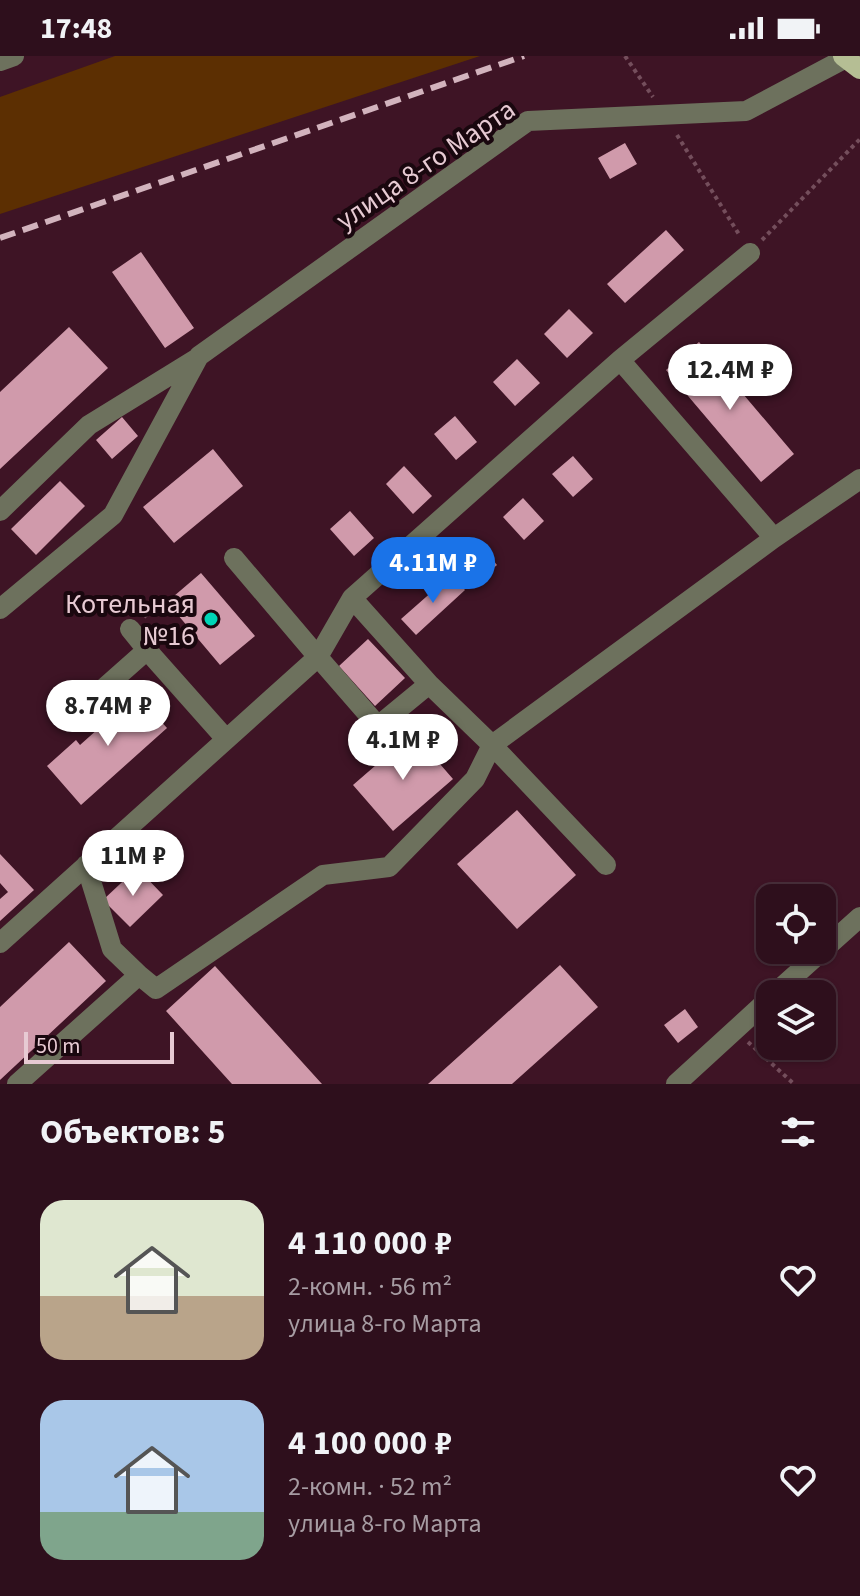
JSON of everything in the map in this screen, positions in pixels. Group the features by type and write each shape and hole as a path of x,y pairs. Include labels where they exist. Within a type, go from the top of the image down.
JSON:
{"street":[{"path":"0,61 14,56"},
{"name":"улица 8-го Марта","path":"0,511 89,425 199,356 528,121 746,111 850,61"},
{"path":"0,943 318,657 352,598 620,360 750,253"},
{"name":"улица 8-го Марта","path":"0,609 113,515 199,356"},
{"path":"620,360 774,538"},
{"path":"86,865 112,949 156,989 323,875 389,867 475,779 492,745 774,538 859,485"},
{"path":"234,558 378,726 429,684"},
{"path":"352,598 429,684 606,865"},
{"path":"130,629 226,739"},
{"path":"68,720 147,650"},
{"path":"790,980 860,917"},
{"path":"17,1084 139,975"},
{"path":"676,1084 756,1010"}],"path":[{"path":"625,56 750,253 860,139"},
{"path":"734,1030 794,1084"}],"shaded area":[{"path":"115,56 480,56 0,214 0,97"}],"building":[{"path":"625,143 637,164 610,179 598,158"},
{"path":"666,230 684,250 625,303 607,284"},
{"path":"141,252 194,328 165,348 112,272"},
{"path":"569,309 593,333 567,358 544,334"},
{"path":"69,327 108,368 0,469 0,392"},
{"path":"699,342 794,454 761,482 666,370"},
{"path":"517,359 540,383 515,406 493,382"},
{"path":"455,416 477,442 456,460 434,434"},
{"path":"122,417 138,436 112,459 96,440"},
{"path":"213,449 243,486 174,543 143,507"},
{"path":"573,456 593,479 573,497 552,474"},
{"path":"404,466 432,496 413,514 386,484"},
{"path":"60,481 85,506 36,555 11,529"},
{"path":"523,498 544,521 524,540 503,517"},
{"path":"350,511 374,538 354,556 330,529"},
{"path":"475,539 497,565 476,583 454,557"},
{"name":"Котельная №16","path":"201,573 255,636 220,665 167,602"},
{"path":"451,575 465,590 416,635 401,619"},
{"path":"368,639 405,678 375,706 339,666"},
{"path":"132,689 167,728 81,805 47,766 76,740 80,745 108,720 103,715"},
{"path":"413,733 453,779 393,831 353,785"},
{"path":"517,810 576,875 517,929 457,864"},
{"path":"0,854 34,890 0,921 0,899 8,892 0,883"},
{"path":"137,868 163,895 130,927 103,900"},
{"path":"69,942 106,981 0,1080 0,1007"},
{"path":"560,965 598,1007 512,1084 428,1084"},
{"path":"215,966 322,1084 232,1084 166,1011"},
{"path":"685,1009 698,1027 678,1043 664,1025"}],"railway":[{"path":"0,238 524,56"}],"place":[{"name":"Котельная №16","path":"211,619"}]}
